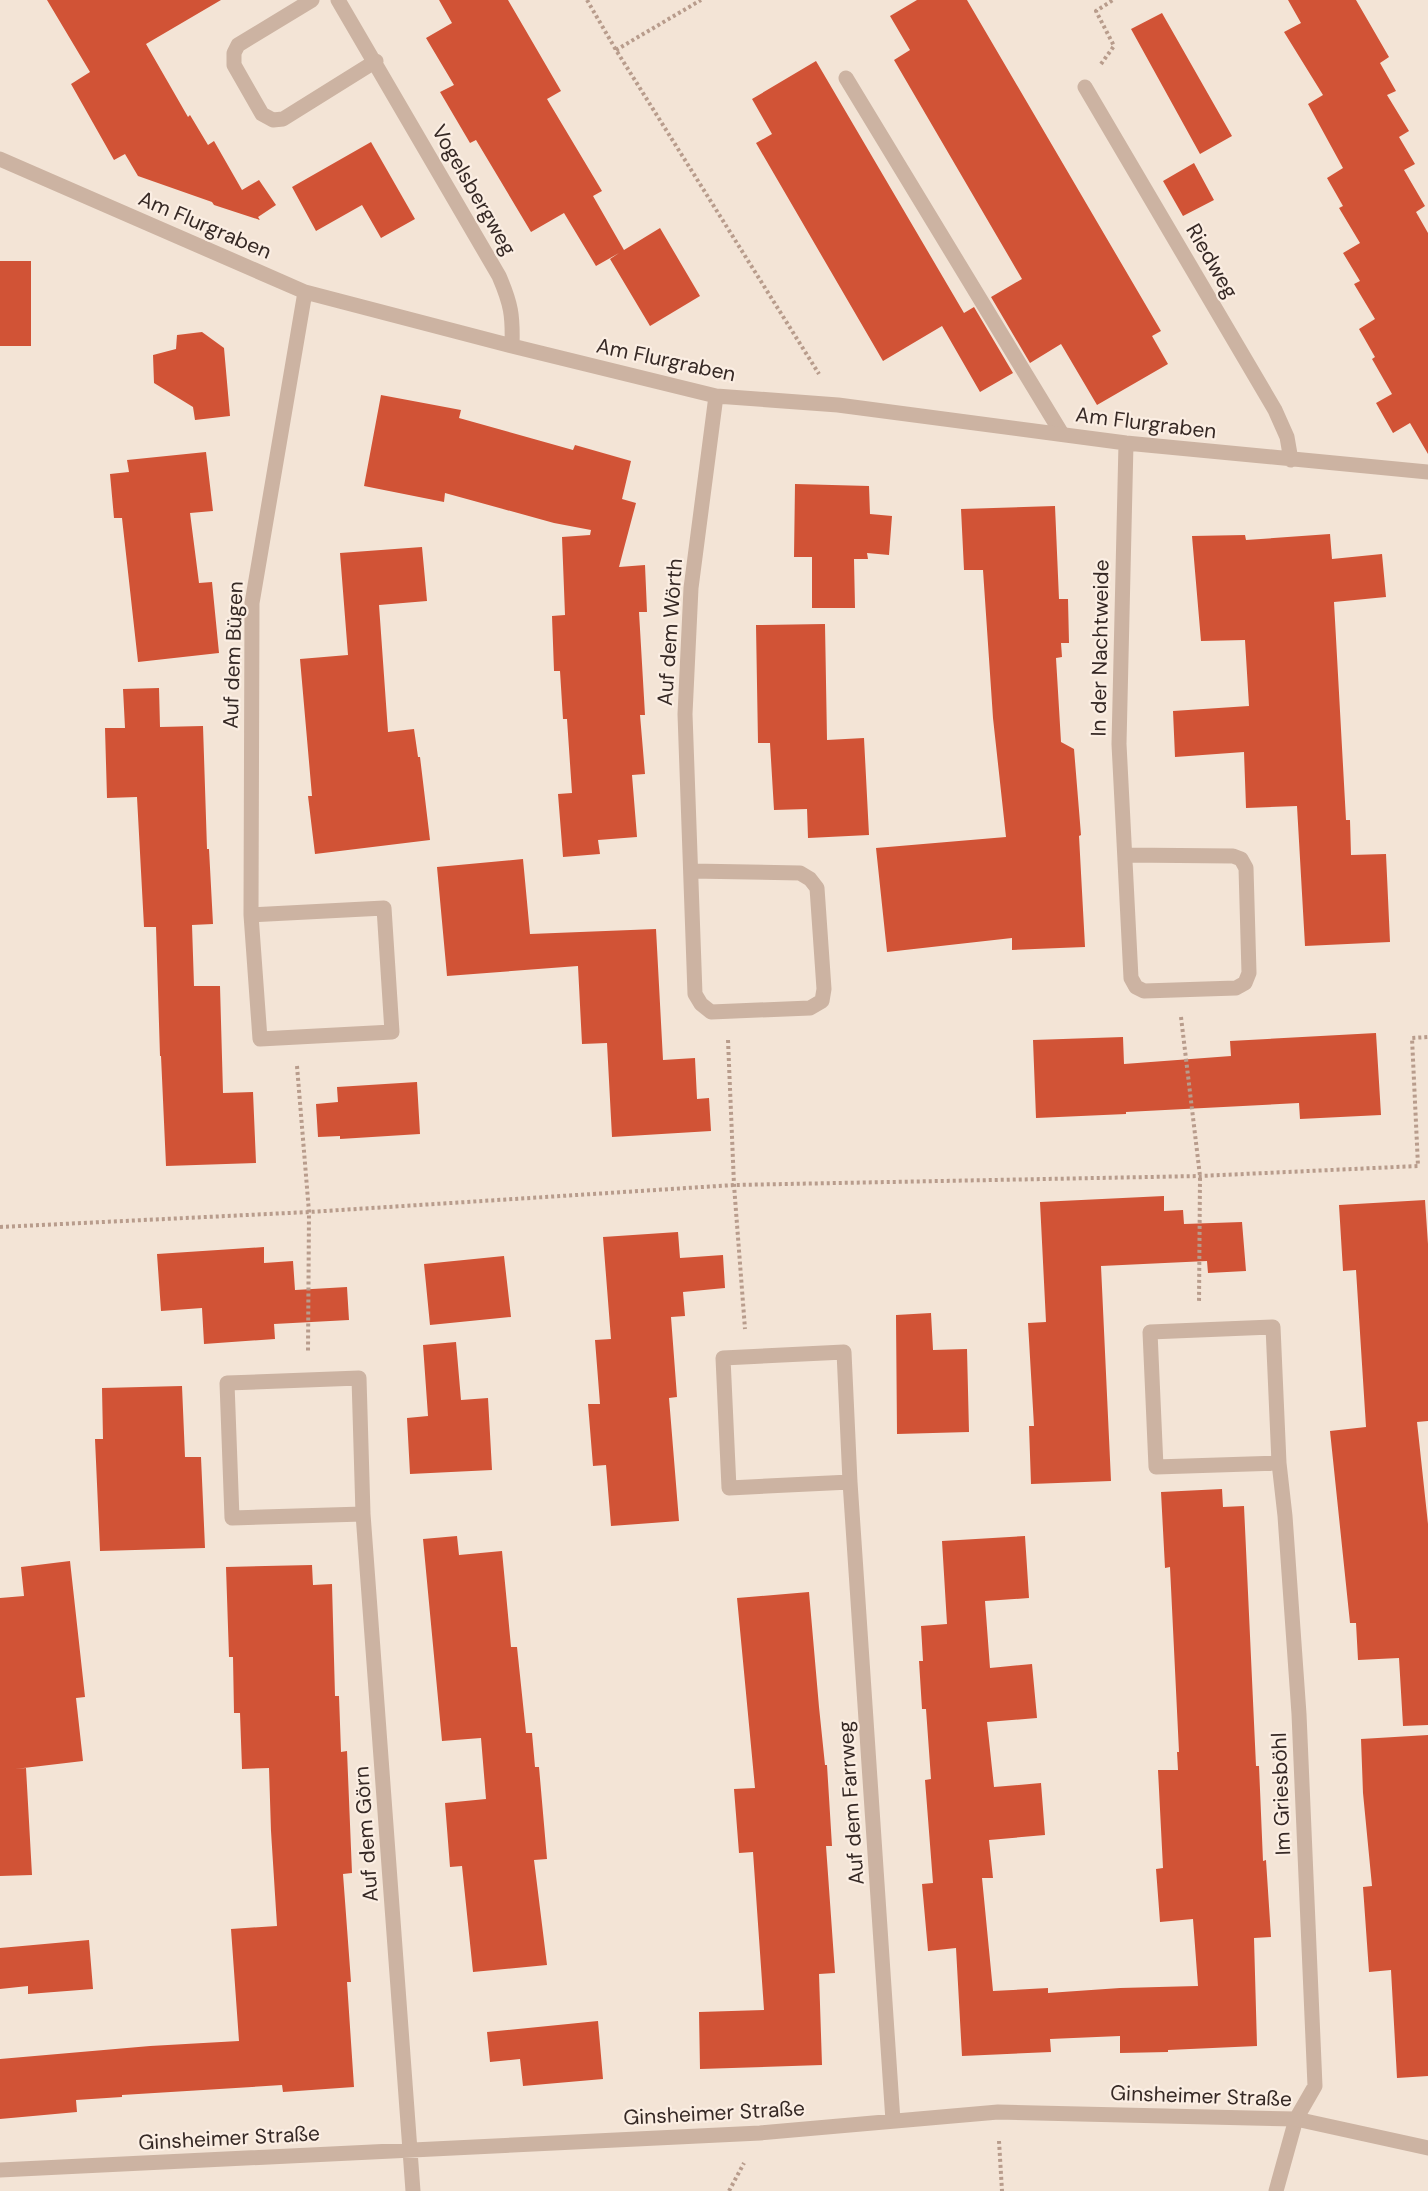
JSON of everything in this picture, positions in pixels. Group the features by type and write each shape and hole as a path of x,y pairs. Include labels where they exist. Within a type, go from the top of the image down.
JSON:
{"street":[{"path":"312,0 238,45 234,53 234,65 262,114 273,120 283,119 376,61"},
{"name":"Vogelsbergweg","path":"338,0 376,61 499,276 513,315 512,346"},
{"path":"846,78 1062,434"},
{"name":"Riedweg","path":"1085,87 1275,410 1287,437 1291,460"},
{"name":"Am Flurgraben","path":"0,159 305,292 717,396 838,405 1126,443 1428,472"},
{"name":"Auf dem Bügen","path":"251,915 384,908 392,1032 260,1039 251,915 252,603 305,292"},
{"name":"Auf dem Wörth","path":"692,871 800,873 810,879 817,888 824,989 822,1000 810,1008 711,1012 701,1004 695,994 685,714 691,588 717,396"},
{"name":"In der Nachtweide","path":"1125,855 1233,856 1241,859 1246,868 1249,973 1245,983 1236,988 1144,991 1136,987 1131,978 1119,744 1126,443"},
{"name":"Im Griesböhl","path":"1276,2191 1296,2119 1315,2086 1299,1714 1279,1463 1274,1328 1150,1332 1156,1467 1279,1463"},
{"name":"Auf dem Farrweg","path":"850,1482 729,1488 723,1358 844,1352 850,1482 893,2121"},
{"name":"Auf dem Görn","path":"363,1514 232,1518 227,1383 359,1378 363,1514 413,2191"},
{"name":"Ginsheimer Straße","path":"0,2170 760,2133 998,2112 1296,2119 1428,2148"}],"path":[{"path":"587,0 838,405"},
{"path":"616,50 701,0"},
{"path":"1085,87 1114,45 1096,11 1113,0"},
{"path":"1177,991 1200,1176 1199,1330"},
{"path":"727,1011 734,1185 747,1357"},
{"path":"294,1037 309,1212 308,1380"},
{"path":"0,1227 309,1212 734,1185 1200,1176 1418,1166 1412,1038 1428,1037"},
{"path":"998,2112 1002,2191"}],"building":[{"path":"47,0 221,0 146,44 188,117 190,115 208,145 214,141 242,190 259,180 276,205 258,217 260,220 138,176 125,154 114,160 71,84 90,72"},
{"path":"439,0 508,0 561,91 547,99 602,191 593,196 624,250 660,228 700,296 650,326 610,259 619,253 596,266 564,213 531,232 476,140 470,143 440,92 454,85 426,38 452,23"},
{"path":"917,0 967,0 1161,331 1152,336 1168,364 1097,405 1061,344 1030,363 991,297 1022,279 894,60 910,50 890,16"},
{"path":"1288,0 1356,0 1389,57 1380,63 1396,91 1387,95 1409,131 1399,137 1415,164 1404,170 1425,206 1416,212 1428,233 1428,454 1410,423 1393,433 1376,403 1392,394 1372,359 1375,357 1359,329 1375,319 1354,284 1360,281 1343,253 1360,243 1339,208 1343,206 1327,178 1343,168 1308,104 1323,95 1284,32 1301,23"},
{"path":"1162,13 1232,136 1200,154 1131,29"},
{"path":"816,61 964,313 974,307 1013,373 980,392 942,326 883,361 756,143 772,134 752,99"},
{"path":"371,142 415,219 381,238 362,205 316,231 292,187"},
{"path":"1194,163 1214,200 1183,216 1163,181"},
{"path":"0,261 31,261 31,346 0,346"},
{"path":"202,332 224,348 230,416 195,420 193,407 154,383 153,355 176,349 177,335"},
{"path":"381,395 461,410 459,418 573,450 575,445 631,461 622,499 636,503 619,567 645,565 647,612 639,612 645,715 640,715 645,774 632,775 637,837 598,840 600,854 563,857 558,794 572,793 567,719 563,719 560,671 554,671 552,616 565,615 562,537 590,535 591,530 554,523 445,493 444,502 364,486"},
{"path":"206,452 213,511 190,513 199,583 212,582 219,653 138,662 122,518 114,518 110,474 129,472 127,460"},
{"path":"795,484 869,486 870,514 892,516 889,555 867,553 868,559 854,559 855,608 812,608 812,557 794,557"},
{"path":"1055,506 1059,599 1068,599 1069,643 1061,643 1062,657 1056,658 1061,742 1074,749 1081,835 1079,836 1085,947 1012,950 1012,938 887,952 876,848 1006,837 993,718 983,570 964,570 961,509"},
{"path":"1330,534 1332,559 1382,554 1386,597 1334,602 1346,820 1350,820 1351,855 1386,854 1390,942 1305,946 1297,806 1246,808 1244,752 1175,757 1173,711 1249,706 1245,640 1201,641 1192,536 1245,535 1246,540"},
{"path":"422,547 427,601 379,605 388,732 414,729 418,757 420,757 430,840 315,854 308,796 312,796 300,659 348,655 340,553"},
{"path":"825,624 827,740 864,738 869,835 808,838 807,809 774,810 770,743 758,743 756,625"},
{"path":"159,688 160,727 203,726 207,849 209,849 213,924 192,925 194,986 220,986 223,1093 253,1092 256,1163 166,1166 156,927 144,927 137,797 107,798 105,728 125,728 123,689"},
{"path":"523,859 530,934 656,929 663,1060 695,1058 697,1099 709,1098 711,1131 612,1137 607,1043 582,1044 578,966 447,976 437,867"},
{"path":"1376,1033 1381,1115 1300,1119 1299,1103 1036,1118 1033,1040 1123,1037 1124,1064 1231,1056 1230,1041"},
{"path":"417,1082 420,1134 340,1139 340,1136 318,1137 316,1104 338,1102 337,1087"},
{"path":"1164,1196 1164,1211 1183,1210 1184,1224 1242,1222 1246,1271 1208,1273 1207,1261 1101,1266 1111,1481 1031,1484 1029,1426 1034,1426 1028,1323 1046,1322 1040,1202"},
{"path":"1425,1200 1428,1244 1428,1421 1417,1422 1428,1524 1428,1725 1403,1726 1399,1658 1358,1660 1356,1623 1350,1623 1330,1431 1366,1427 1356,1270 1343,1271 1339,1205"},
{"path":"678,1232 680,1258 723,1255 725,1288 683,1292 685,1316 671,1317 677,1397 669,1398 679,1521 611,1526 606,1465 593,1466 588,1404 600,1404 595,1340 611,1339 603,1237"},
{"path":"264,1247 264,1263 293,1261 295,1290 347,1287 349,1320 274,1324 275,1339 204,1344 202,1308 161,1311 157,1254"},
{"path":"504,1256 511,1317 430,1325 424,1264"},
{"path":"931,1313 933,1350 967,1349 969,1432 897,1434 896,1315"},
{"path":"456,1342 461,1400 488,1398 492,1470 410,1474 407,1418 428,1416 423,1345"},
{"path":"182,1386 185,1457 201,1457 205,1548 100,1551 95,1439 103,1439 102,1388"},
{"path":"1222,1489 1223,1507 1244,1506 1256,1766 1259,1766 1263,1861 1266,1860 1271,1937 1254,1938 1257,2046 1120,2053 1120,2036 1050,2039 1051,2052 962,2056 956,1948 928,1951 922,1884 933,1883 925,1780 931,1779 926,1709 922,1709 919,1661 923,1661 921,1626 947,1624 942,1541 1025,1536 1029,1598 985,1601 990,1668 1032,1664 1037,1718 987,1722 994,1787 1041,1783 1045,1835 989,1840 993,1878 982,1878 993,1991 1048,1988 1048,1993 1198,1986 1193,1919 1160,1922 1156,1869 1163,1868 1158,1770 1178,1770 1177,1752 1179,1752 1170,1567 1165,1568 1161,1492"},
{"path":"457,1536 459,1555 502,1551 511,1647 517,1647 526,1733 532,1733 535,1767 539,1767 547,1859 534,1860 547,1965 473,1972 462,1866 450,1867 445,1803 486,1799 481,1738 442,1741 423,1539"},
{"path":"70,1561 85,1697 76,1698 83,1761 15,1769 26,1768 32,1875 0,1876 0,1598 24,1596 21,1567"},
{"path":"312,1565 313,1585 332,1584 335,1696 339,1696 341,1752 347,1751 352,1873 343,1874 351,1982 347,1982 354,2087 283,2092 282,2085 122,2095 122,2097 76,2100 77,2112 0,2119 0,2059 239,2041 231,1929 277,1926 269,1768 242,1769 240,1713 234,1713 233,1657 229,1657 226,1567"},
{"path":"809,1592 825,1765 827,1765 832,1846 826,1846 835,1973 819,1974 822,2065 700,2069 699,2012 764,2010 753,1852 739,1853 734,1789 755,1788 737,1598"},
{"path":"1428,1735 1428,2076 1397,2078 1391,1970 1369,1972 1363,1887 1372,1886 1363,1793 1361,1739"},
{"path":"89,1940 93,1989 28,1994 28,1986 0,1989 0,1948"},
{"path":"598,2021 603,2079 523,2086 520,2059 490,2062 487,2032"}]}
